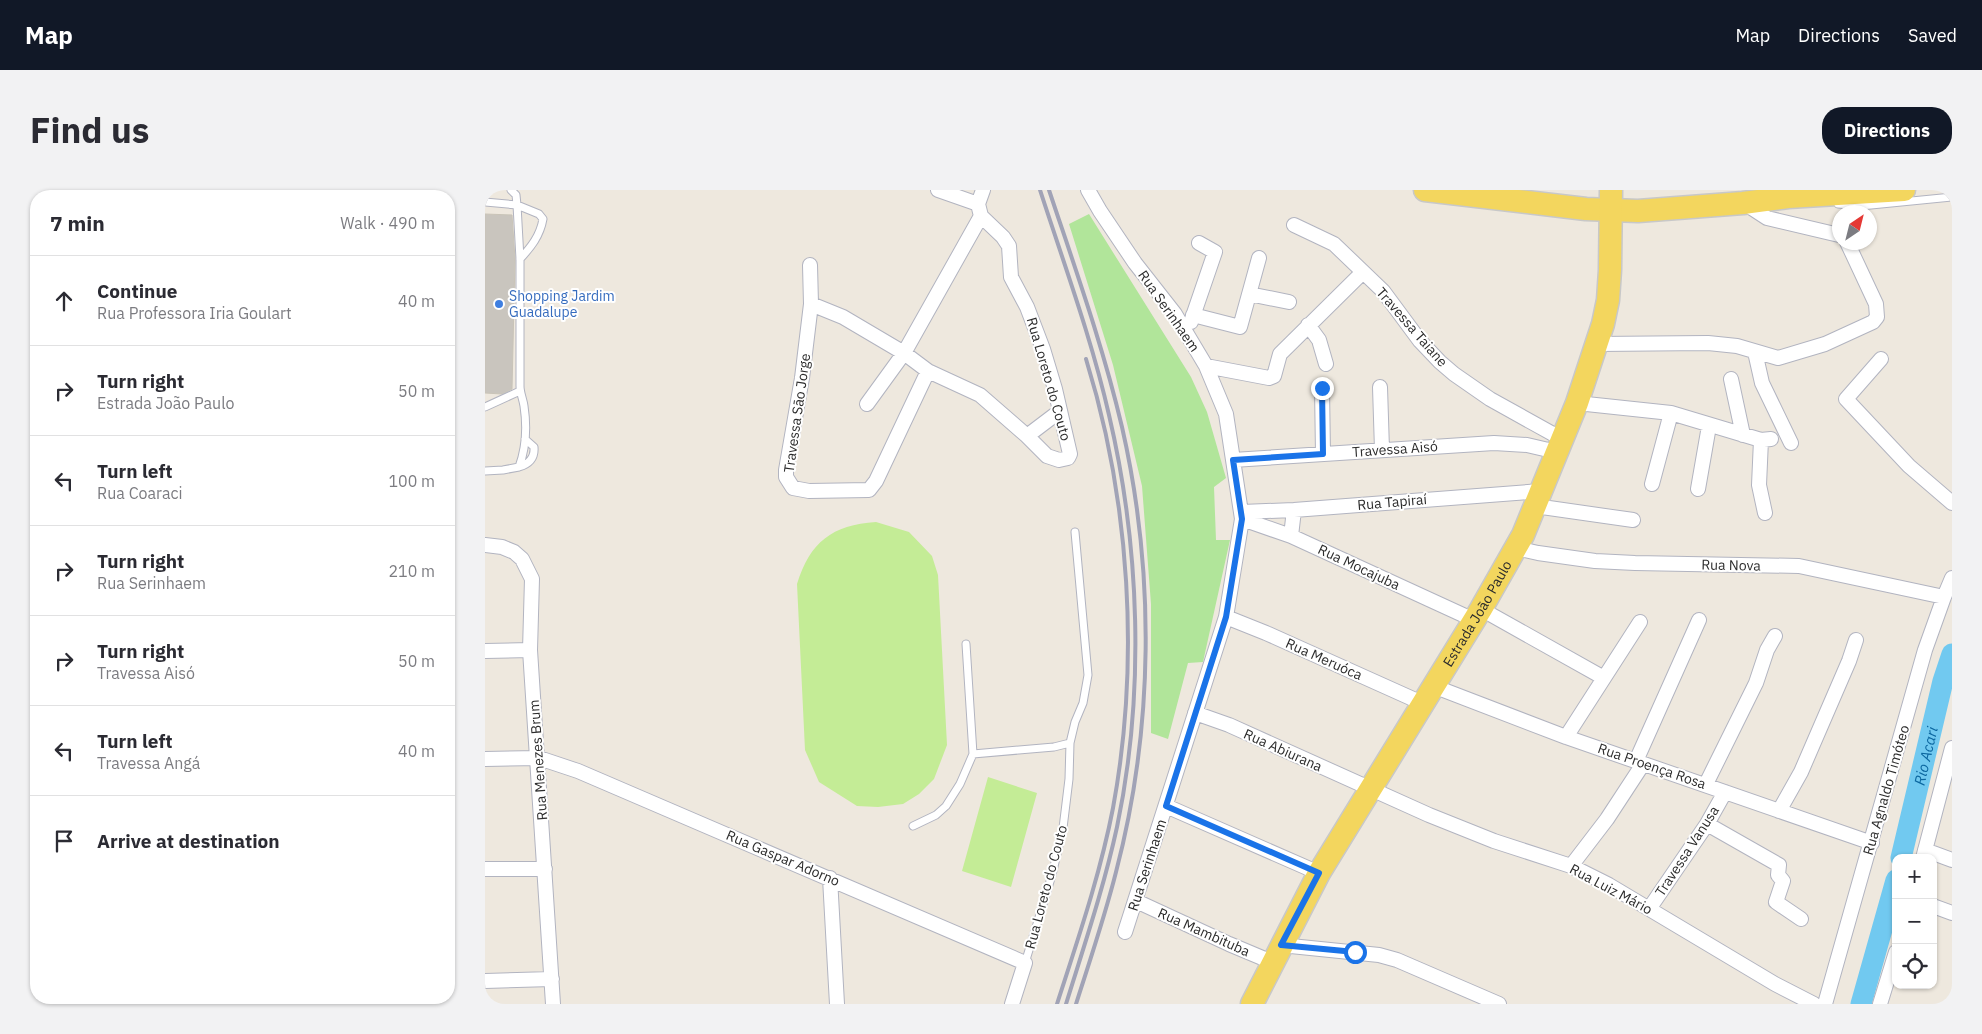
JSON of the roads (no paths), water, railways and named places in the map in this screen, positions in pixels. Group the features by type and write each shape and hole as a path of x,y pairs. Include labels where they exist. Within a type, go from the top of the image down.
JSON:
{"main road":[{"path":"1425,190 1557,206 1611,200 1663,210 1801,197 1905,190"},
{"name":"Estrada João Paulo","path":"1252,1004 1319,873 1369,788 1478,614 1516,548 1538,499 1577,403 1597,344 1608,300 1611,200"}],"street":[{"name":"Rua Loreto do Couto","path":"938,190 979,210 1009,246 1011,278 1030,312 1043,349 1070,454 1067,459 1059,460 1047,456 1027,436"},
{"path":"867,404 904,353 979,210 983,190"},
{"name":"Rua Serinhaem","path":"1088,190 1125,248 1175,314 1206,366 1225,414 1242,515 1226,617 1125,932"},
{"path":"1743,203 1767,218 1832,233"},
{"name":"Travessa Taiane","path":"1293,225 1334,244 1383,292 1420,341 1440,362 1490,399 1560,445"},
{"path":"1188,335 1215,252 1199,244"},
{"path":"1597,344 1708,343 1737,346 1778,358 1789,356 1849,334 1875,320 1878,313 1876,304 1851,250"},
{"path":"1193,315 1240,327 1259,258"},
{"name":"Travessa Sāo Jorge","path":"810,265 811,304 802,378 786,477 793,488 809,491 865,492 869,490 876,481 927,371"},
{"path":"1206,366 1269,378 1274,376 1280,354 1363,272"},
{"path":"1249,294 1289,302"},
{"path":"811,304 843,317 904,353 927,371 980,395 1027,436 1060,411"},
{"path":"1308,325 1319,340 1327,364"},
{"path":"1755,352 1763,383 1791,443"},
{"path":"1881,359 1846,399 1909,466 1952,502"},
{"path":"1731,379 1743,435"},
{"path":"1380,387 1382,450"},
{"path":"1322,388 1323,454"},
{"path":"1577,403 1671,413 1709,426 1766,440 1759,485 1765,513"},
{"path":"1652,484 1671,413"},
{"path":"1698,489 1709,426"},
{"name":"Travessa Aisó","path":"1233,460 1509,443 1560,445"},
{"name":"Rua Tapiraí","path":"1242,515 1294,510 1538,499 1633,520"},
{"path":"1291,536 1294,510"},
{"name":"Rua Mocajuba","path":"1242,515 1478,614 1604,678"},
{"name":"Rua Menezes Brum","path":"485,545 502,547 514,552 522,559 531,579 530,650 539,758 553,1004"},
{"name":"Rua Nova","path":"1516,548 1538,553 1625,563 1799,566 1944,597"},
{"name":"Rua Agnaldo Timóteo","path":"1825,1004 1925,650 1952,578"},
{"name":"Rua Meruóca","path":"1226,617 1427,695"},
{"path":"1571,866 1607,819 1640,762 1699,620"},
{"path":"1566,737 1640,622"},
{"path":"1706,784 1756,683 1767,650 1775,636"},
{"path":"1779,810 1809,754 1856,640"},
{"path":"485,651 530,650"},
{"name":"Rua Proença Rosa","path":"1427,695 1566,737 1872,842"},
{"name":"Rua Abiurana","path":"1195,713 1229,726 1369,788"},
{"path":"1924,854 1952,748"},
{"name":"Rua Gaspar Adorno","path":"485,759 539,758 578,771 1025,963"},
{"name":"Rua Luiz Mário","path":"1369,788 1462,829 1545,859 1571,866 1609,885 1775,984 1814,1004"},
{"name":"Travessa Vanusa","path":"1649,909 1707,824 1725,792"},
{"path":"1166,806 1319,873"},
{"path":"1707,824 1779,865 1778,875 1783,881 1776,902 1801,919"},
{"path":"1937,857 1952,860"},
{"path":"485,869 545,869"},
{"path":"830,878 837,1004"},
{"name":"Rua Mambituba","path":"1136,901 1229,944 1277,953 1379,955 1397,960 1499,1004"},
{"path":"1937,907 1952,913"},
{"name":"Rua Loreto do Couto","path":"1013,1004 1025,963"},
{"path":"1880,1004 1892,965"},
{"path":"485,981 552,979"}],"lane":[{"path":"511,190 515,195 517,205 520,259 520,391 524,405 525,439 523,457 519,467"},
{"path":"1801,197 1827,203 1861,206 1952,197"},
{"path":"485,202 517,205 539,214 543,219 541,229 534,242 520,259"},
{"path":"485,407 520,391"},
{"path":"485,471 519,467 530,462 534,457 534,447 525,439"},
{"name":"Rua Loreto do Couto","path":"1025,963 1052,875 1063,828 1069,779 1070,743 1075,722 1083,703 1089,675 1075,532"},
{"path":"913,826 936,815 947,806 960,784 973,754 966,644"},
{"path":"973,754 1054,747 1070,743"}],"waterway":[{"name":"Rio Acari","path":"1902,854 1943,681 1952,654"},
{"name":"Rio Acari","path":"1861,1004 1892,894"}],"railway":[{"path":"1040,190 1086,330 1109,415 1127,516 1133,568 1135,621 1132,725 1126,777 1117,827 1100,894 1066,1004"},
{"path":"1049,190 1079,278 1122,427 1133,482 1145,593 1146,650 1143,706 1138,762 1129,817 1107,905 1076,1004"},
{"path":"1057,1004 1088,907 1108,833 1121,753 1126,696 1128,639 1121,525 1113,469 1101,413 1086,359"}],"place":[{"name":"Shopping Jardim Guadalupe","path":"499,304"}]}
